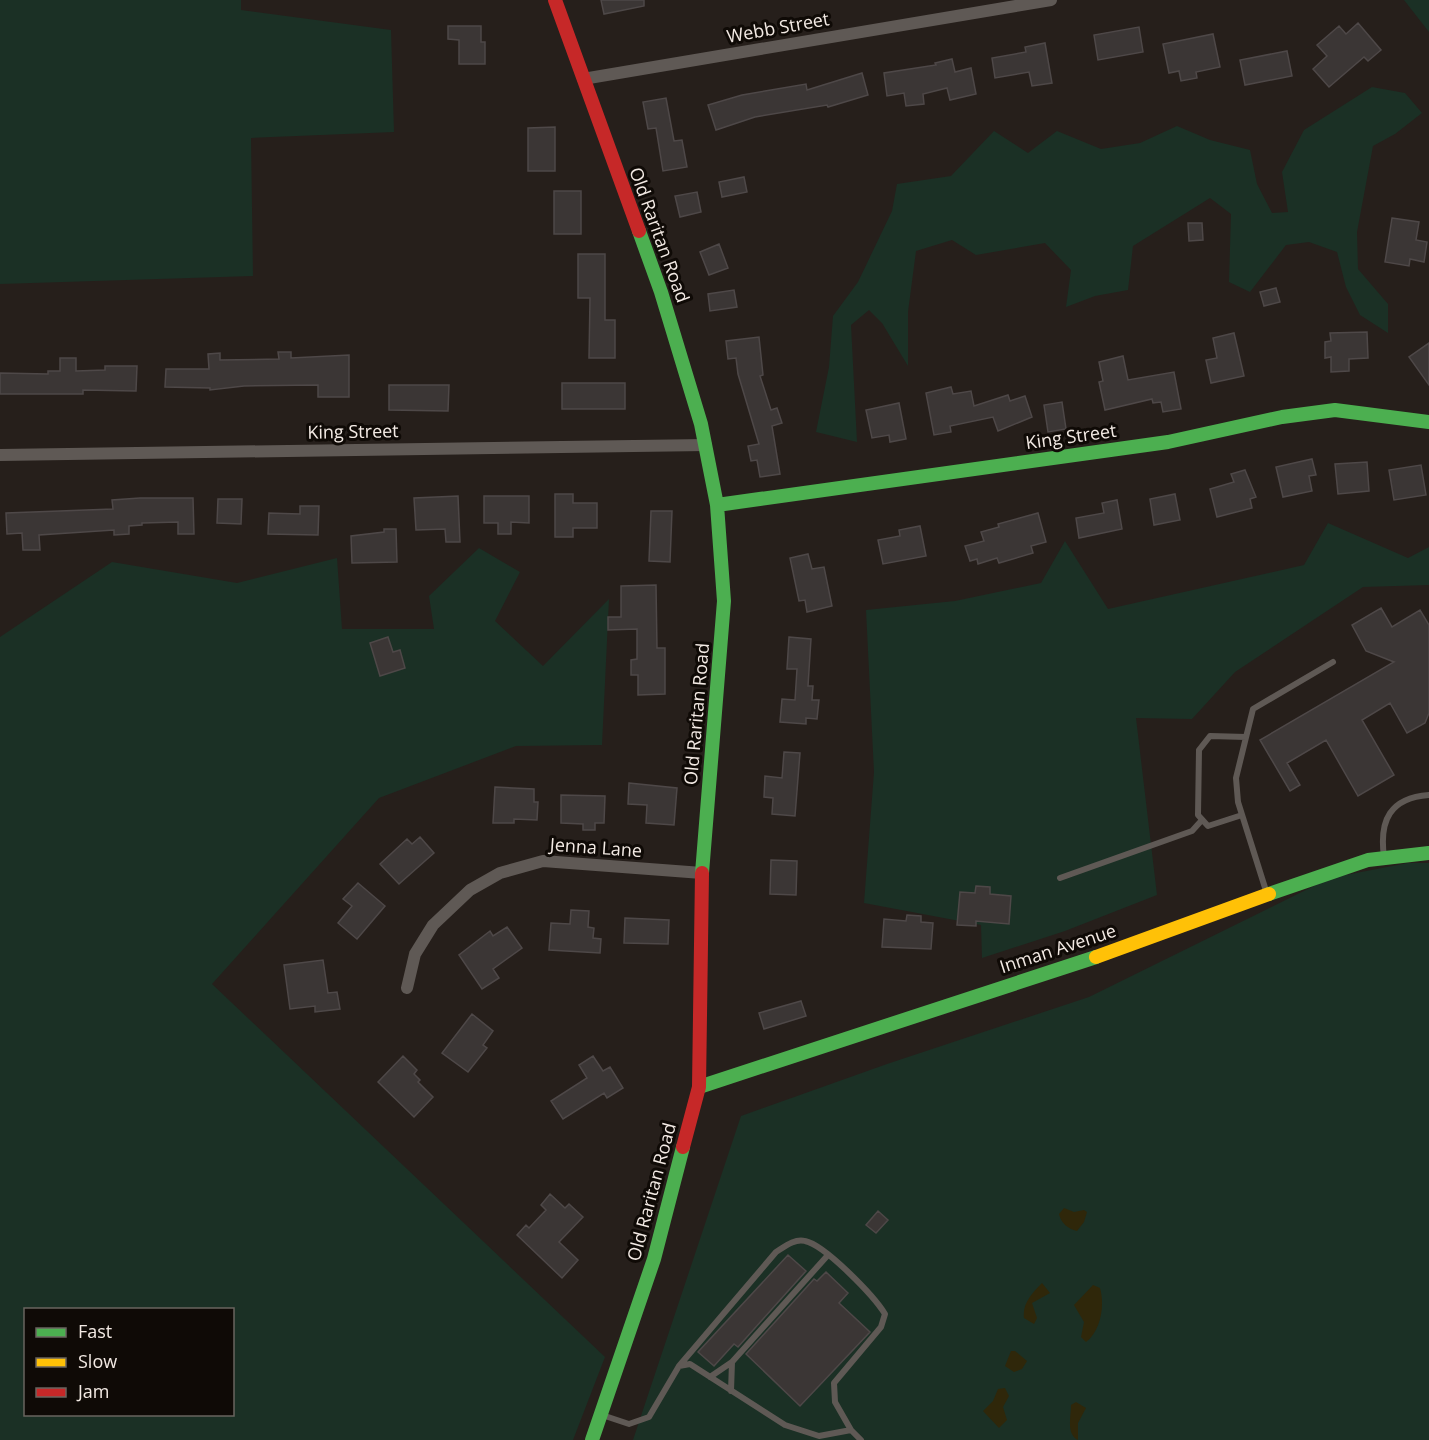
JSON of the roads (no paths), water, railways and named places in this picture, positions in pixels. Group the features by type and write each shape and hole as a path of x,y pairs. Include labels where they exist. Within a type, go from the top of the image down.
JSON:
{"street":[{"name":"Old Raritan Road","path":"555,0 668,314 706,445 717,505 724,601 702,873 699,1088 654,1259 592,1440"},
{"name":"Webb Street","path":"583,79 1051,0"},
{"name":"King Street","path":"717,505 1168,442 1282,417 1335,410 1429,422"},
{"name":"King Street","path":"0,455 706,445"},
{"name":"Inman Avenue","path":"699,1088 1198,922 1339,866 1405,853 1429,853"},
{"name":"Jenna Lane","path":"407,988 415,954 433,925 463,895 500,873 543,861 702,873"}],"lane":[{"path":"1268,894 1242,815 1236,778 1253,709 1333,662"},
{"path":"1242,815 1208,826 1198,815 1198,750 1210,736 1246,737"},
{"path":"1384,857 1381,834 1388,817 1400,801 1413,796 1429,795"},
{"path":"1060,878 1192,831 1202,820"},
{"path":"602,1414 629,1424 649,1417 679,1366 776,1252 789,1243 804,1240 828,1255 875,1298 885,1314 881,1327 834,1383 835,1402 851,1430 861,1440"},
{"path":"710,1377 732,1362 828,1255"},
{"path":"731,1391 732,1362"},
{"path":"679,1366 690,1364 785,1425 819,1436 851,1430"}]}
